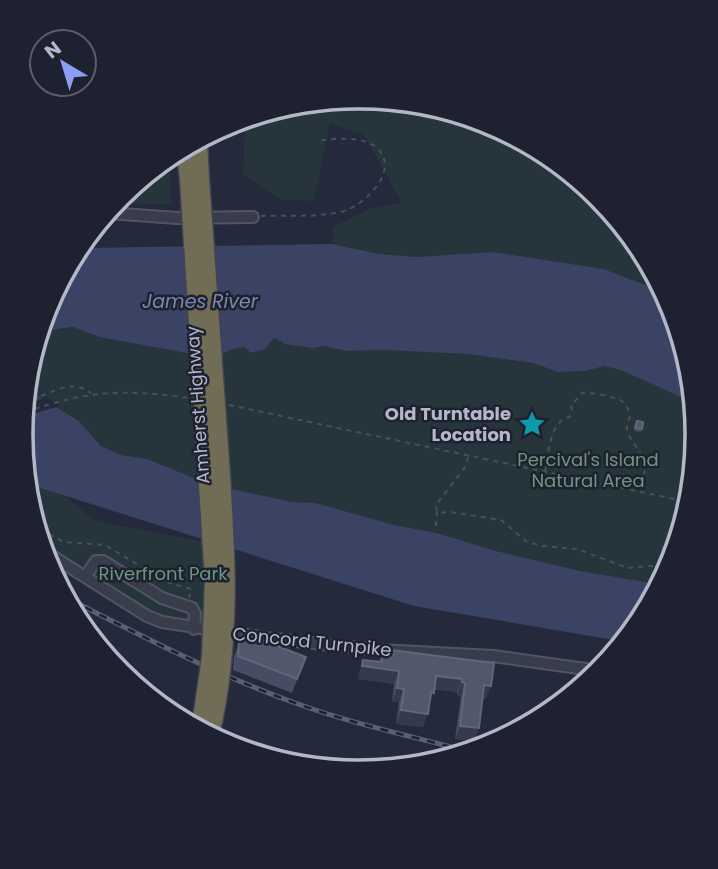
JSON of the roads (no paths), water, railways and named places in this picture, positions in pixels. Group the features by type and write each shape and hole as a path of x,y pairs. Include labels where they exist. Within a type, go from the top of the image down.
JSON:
{"highway":[{"name":"Amherst Highway","path":"198,151 194,179 219,539"},
{"name":"Amherst Highway","path":"187,158 194,179"},
{"path":"201,720 211,657 213,581 219,539"},
{"path":"213,726 226,635 219,539"}],"street":[{"path":"120,214 177,218 248,214"},
{"path":"85,577 99,559 162,598 188,605 194,610 194,629"},
{"name":"Concord Turnpike","path":"59,560 147,616 194,629 379,650 493,656 585,669"}],"water":[{"name":"James River","path":"332,244 379,254 416,257 493,252 604,269 649,287 674,350 683,398 621,370 604,366 586,371 558,372 533,363 467,354 347,351 323,346 314,348 285,344 274,338 265,349 251,353 244,347 222,354 198,355 99,337 73,327 51,330 67,290 92,248"},
{"path":"36,395 79,421 101,446 121,455 147,459 209,484 292,502 316,503 394,525 437,533 492,550 580,571 649,583 612,640 414,606 38,487 33,435"}],"railway":[{"path":"82,606 183,656 269,693 340,718 451,747"}],"place":[{"name":"Old Turntable Location","path":"532,424"}],"park label":[{"name":"Percival's Island Natural Area","path":"588,470"},
{"name":"Riverfront Park","path":"163,574"}]}
